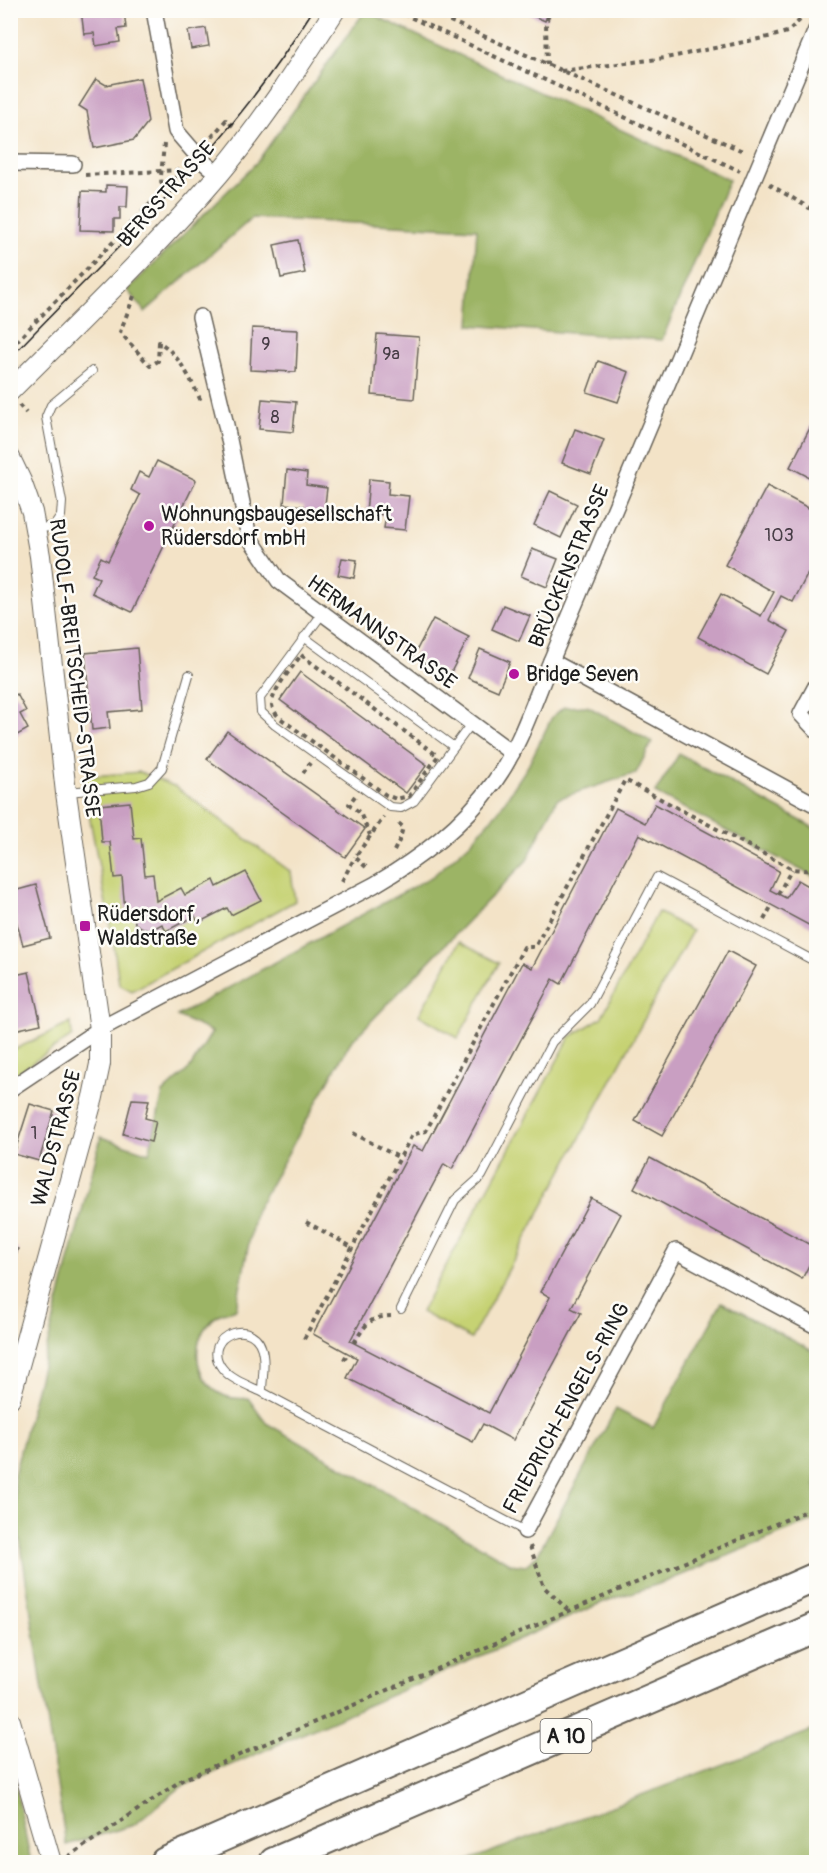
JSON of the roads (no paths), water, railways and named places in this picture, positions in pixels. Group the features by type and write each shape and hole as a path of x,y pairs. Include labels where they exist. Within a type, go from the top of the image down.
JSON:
{"highway":[{"name":"A 10","path":"165,1863 816,1577"},
{"name":"A 10","path":"274,1863 816,1627"}],"street":[{"path":"154,10 176,131 218,174"},
{"name":"BERGSTRASSE","path":"10,391 137,262 218,174 248,138 310,50 335,10"},
{"name":"BRÜCKENSTRASSE","path":"10,1089 100,1029 402,869 452,830 495,781 512,753 816,30"},
{"path":"10,163 73,164"},
{"name":"HERMANNSTRASSE","path":"200,317 226,425 249,537 279,581 512,753"},
{"name":"RUDOLF-BREITSCHEID-STRASSE","path":"10,458 25,491 36,529 66,793 100,1029"},
{"path":"551,661 816,805"},
{"path":"816,686 801,714 816,730"},
{"name":"WALDSTRASSE","path":"10,1398 93,1097 100,1064 100,1029"},
{"name":"FRIEDRICH-ENGELS-RING","path":"525,1531 676,1251 816,1326"},
{"path":"10,1721 57,1862"}],"lane":[{"path":"36,529 54,526 61,516 62,502 46,417 51,405 92,371"},
{"path":"322,614 260,698 261,712 275,725 390,807 401,808 414,801 471,724"},
{"path":"304,637 454,747"},
{"path":"66,793 136,786 148,782 162,768 189,675"},
{"path":"401,1312 455,1200 482,1176 552,1042 590,1004 657,877 816,962"},
{"name":"FRIEDRICH-ENGELS-RING","path":"262,1392 263,1354 258,1341 248,1332 238,1331 225,1337 218,1345 217,1356 222,1368 232,1377 525,1531"}],"tram line":[{"path":"10,358 178,186 216,143 260,88 313,10"}],"place":[{"name":"Wohnungsbaugesellschaft Rüdersdorf mbH","path":"149,526"},
{"name":"Bridge Seven","path":"514,674"},
{"name":"Rüdersdorf, Waldstraße","path":"85,926"}]}
